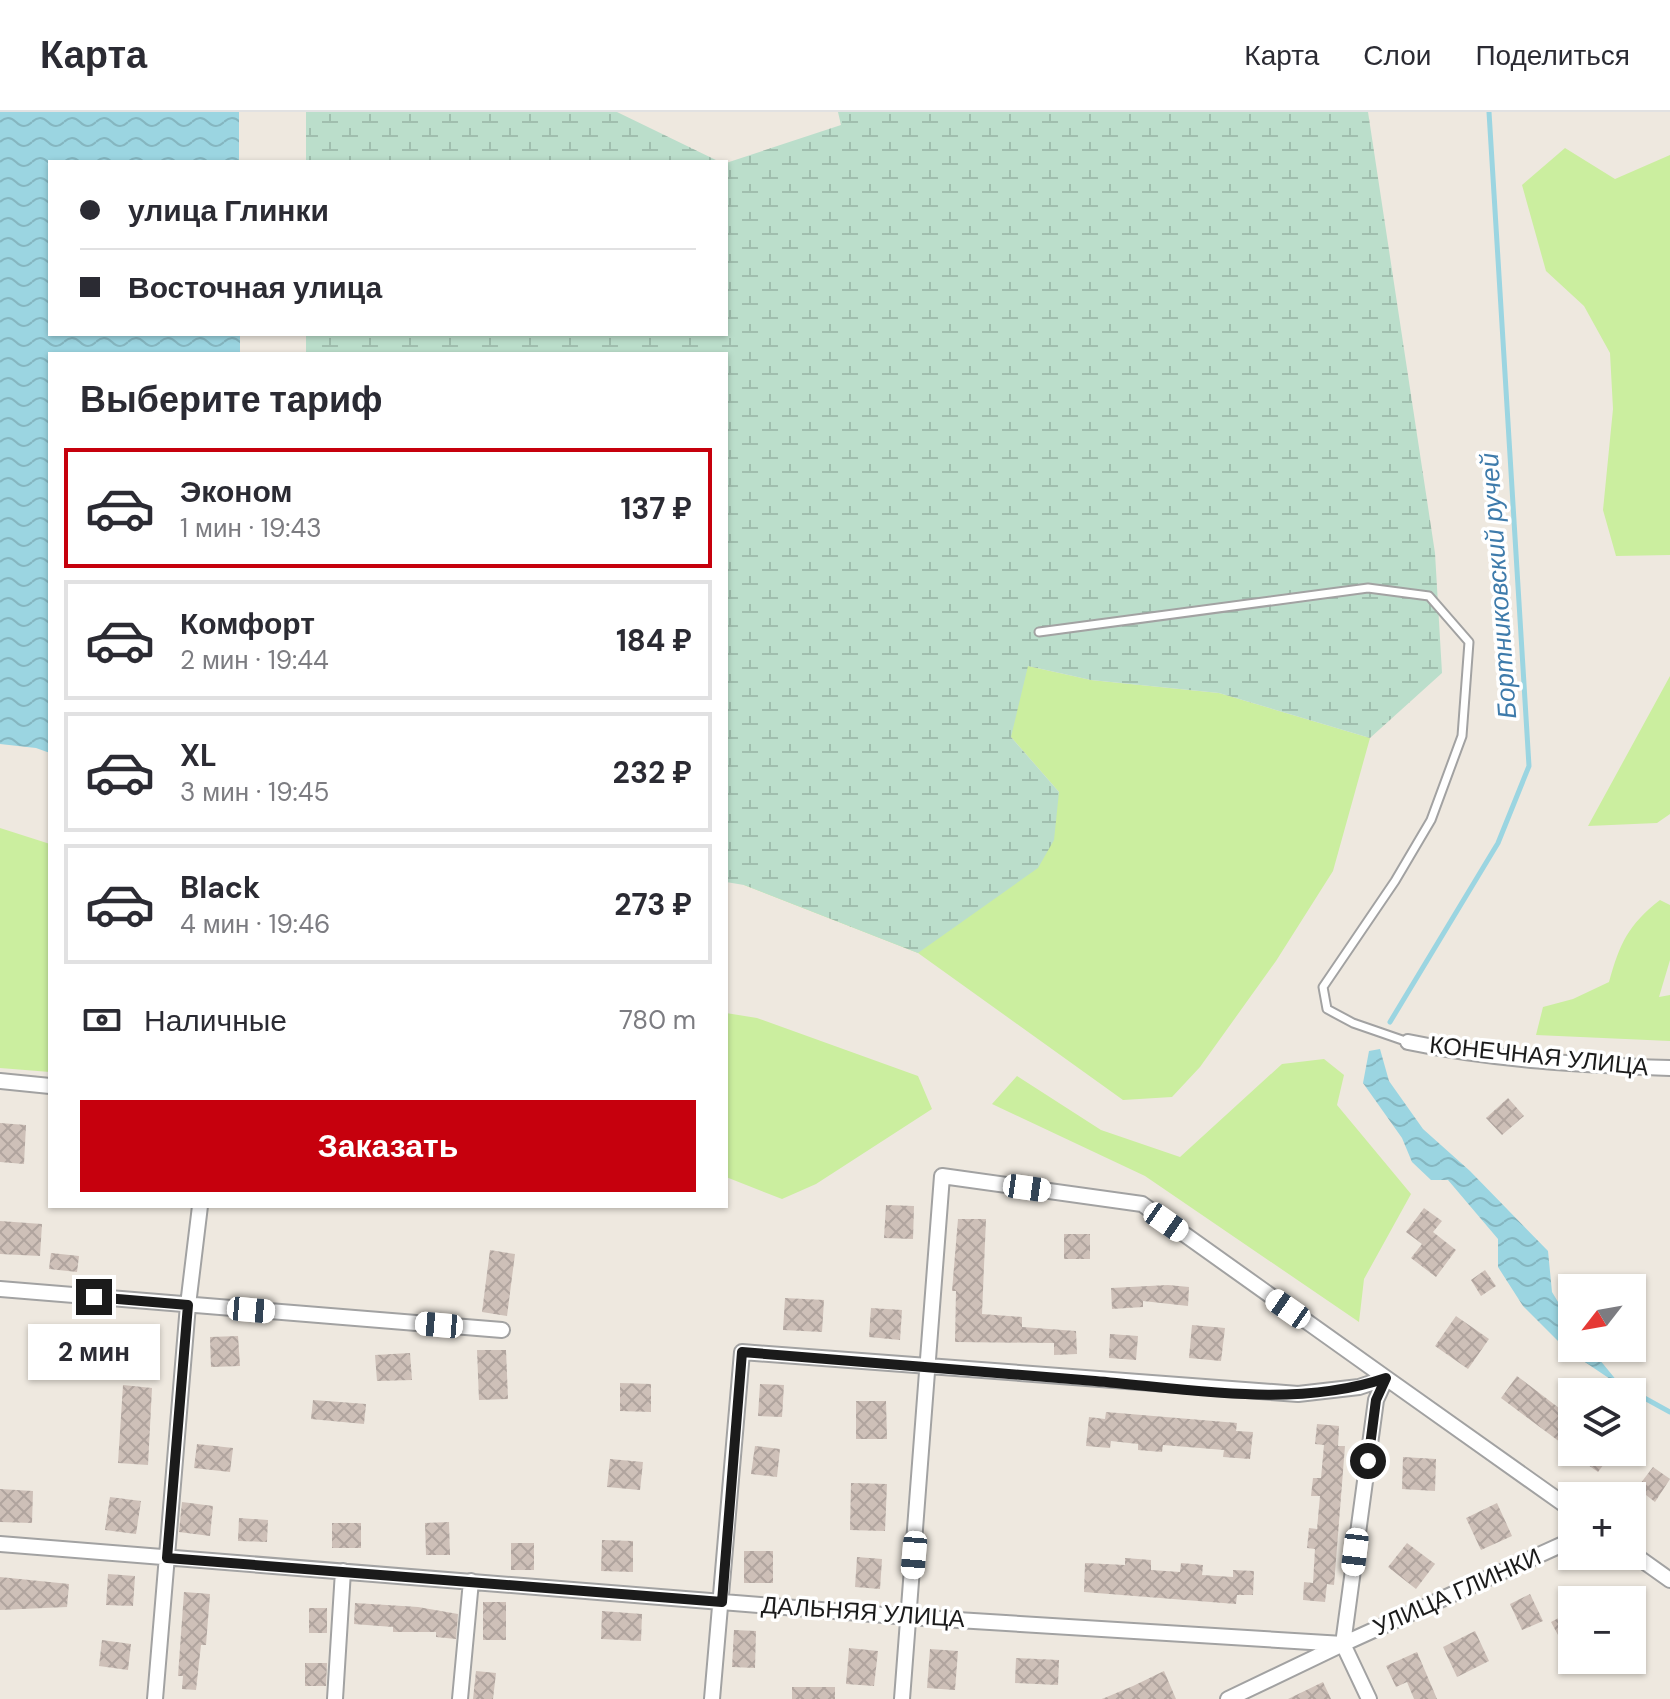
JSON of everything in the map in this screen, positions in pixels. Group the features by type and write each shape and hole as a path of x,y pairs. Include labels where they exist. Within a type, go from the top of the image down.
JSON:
{"street":[{"name":"КОНЕЧНАЯ УЛИЦА","path":"1408,1042 1458,1052 1562,1063 1670,1068"},
{"path":"0,1081 48,1086"},
{"path":"902,1699 942,1176 1142,1204 1558,1500"},
{"path":"155,1699 188,1305 200,1208"},
{"path":"0,1289 502,1330"},
{"path":"712,1699 742,1352 1298,1394 1359,1387 1386,1378"},
{"name":"УЛИЦА ГЛИНКИ","path":"1343,1644 1376,1400 1386,1378"},
{"name":"ДАЛЬНЯЯ УЛИЦА","path":"0,1544 909,1617 1343,1644"},
{"name":"УЛИЦА ГЛИНКИ","path":"1228,1699 1558,1546"},
{"path":"1646,1563 1670,1580"},
{"path":"335,1699 343,1571"},
{"path":"460,1699 471,1581"},
{"path":"1343,1644 1369,1699"}],"lane":[{"path":"1039,632 1368,588 1429,596 1469,642 1462,736 1431,820 1395,881 1323,987 1327,1009 1353,1023 1408,1042"}],"green space":[{"path":"306,112 617,112 716,160 306,160"},
{"path":"838,112 1368,112 1435,553 1442,673 1370,738 1219,693 1091,680 1028,666 1011,737 1059,792 1054,840 1038,868 918,953 744,885 728,882 728,352 306,352 306,336 728,336 728,162 841,125"},
{"path":"1565,148 1615,179 1670,155 1670,555 1616,556 1603,510 1613,409 1610,353 1584,306 1546,271 1522,185"},
{"path":"978,663 1028,666 1091,680 1219,693 1370,738 1333,871 1276,961 1200,1067 1172,1097 1123,1100 918,953 744,885 1059,792 1011,737"},
{"path":"1670,676 1670,814 1657,823 1588,826"},
{"path":"0,828 48,843 48,1072 0,1068"},
{"path":"1660,900 1670,905 1670,960 1659,997 1670,995 1670,1041 1536,1035 1543,1007 1573,999 1609,982 1627,936 1640,918"},
{"path":"728,1013 757,1018 918,1076 932,1109 816,1184 782,1199 728,1178"},
{"path":"1324,1059 1344,1075 1337,1105 1411,1194 1364,1279 1359,1322 1145,1176 992,1104 1017,1076 1101,1130 1180,1157 1282,1064"}],"water":[{"path":"0,112 239,112 239,160 48,160 48,336 240,336 240,352 48,352 48,752 0,744"},
{"path":"1380,1049 1389,1081 1423,1129 1470,1171 1548,1251 1552,1292 1558,1302 1558,1341 1523,1306 1498,1267 1498,1239 1448,1180 1431,1180 1412,1162 1402,1138 1363,1083 1369,1051"},
{"path":"1585,1362 1601,1362 1615,1378 1609,1378"}],"building":[{"path":"1508,1098 1524,1116 1502,1135 1486,1118"},
{"path":"0,1123 26,1125 24,1164 0,1162"},
{"path":"886,1205 914,1206 913,1239 884,1238"},
{"path":"1424,1208 1442,1221 1433,1232 1456,1250 1436,1277 1411,1258 1422,1244 1406,1232"},
{"path":"958,1219 986,1219 982,1314 1022,1317 1022,1327 1076,1331 1077,1354 1054,1355 1054,1343 955,1342 956,1291 952,1291"},
{"path":"0,1221 42,1224 40,1256 0,1254"},
{"path":"1064,1234 1090,1234 1090,1259 1064,1259"},
{"path":"490,1250 515,1254 507,1316 482,1312"},
{"path":"51,1253 79,1256 77,1272 49,1269"},
{"path":"1485,1270 1496,1286 1481,1296 1471,1280"},
{"path":"1189,1287 1188,1306 1143,1301 1143,1307 1112,1309 1111,1288"},
{"path":"785,1298 824,1300 822,1332 783,1330"},
{"path":"871,1308 902,1310 900,1340 869,1337"},
{"path":"1456,1316 1489,1339 1468,1369 1435,1346"},
{"path":"1192,1325 1225,1328 1221,1361 1189,1358"},
{"path":"57,1327 86,1330 82,1358 54,1354"},
{"path":"112,1329 149,1330 148,1359 111,1358"},
{"path":"1110,1334 1138,1336 1136,1360 1109,1358"},
{"path":"238,1336 240,1366 211,1367 210,1337"},
{"path":"477,1350 506,1350 508,1399 479,1400"},
{"path":"410,1353 412,1380 377,1381 375,1355"},
{"path":"1517,1376 1558,1407 1558,1441 1501,1398"},
{"path":"620,1383 651,1384 651,1412 620,1411"},
{"path":"760,1384 784,1385 782,1417 758,1416"},
{"path":"123,1385 152,1388 148,1465 118,1463"},
{"path":"313,1400 366,1404 364,1424 311,1419"},
{"path":"856,1401 886,1401 887,1439 856,1439"},
{"path":"1106,1412 1237,1423 1236,1431 1253,1432 1250,1459 1223,1457 1224,1450 1163,1445 1162,1452 1138,1450 1138,1444 1111,1441 1110,1448 1086,1446 1089,1417 1105,1419"},
{"path":"1317,1424 1339,1426 1338,1446 1345,1446 1334,1585 1327,1584 1325,1602 1303,1600 1304,1582 1313,1583 1315,1549 1307,1548 1309,1528 1317,1529 1320,1496 1311,1496 1313,1478 1321,1478 1324,1445 1315,1444"},
{"path":"197,1444 233,1448 230,1472 194,1468"},
{"path":"755,1446 780,1449 777,1477 751,1474"},
{"path":"1403,1457 1436,1459 1435,1491 1402,1489"},
{"path":"610,1459 643,1462 640,1490 607,1487"},
{"path":"1653,1467 1670,1479 1655,1502 1646,1495 1646,1482 1642,1482"},
{"path":"851,1483 887,1484 885,1531 850,1530"},
{"path":"0,1489 33,1491 32,1523 0,1522"},
{"path":"110,1497 141,1501 136,1534 105,1530"},
{"path":"182,1502 213,1506 210,1536 179,1532"},
{"path":"1497,1503 1512,1536 1481,1550 1466,1518"},
{"path":"239,1518 268,1520 267,1542 238,1541"},
{"path":"449,1522 450,1555 426,1555 425,1523"},
{"path":"332,1523 361,1523 361,1548 332,1548"},
{"path":"602,1540 633,1541 633,1572 601,1571"},
{"path":"511,1543 534,1543 534,1570 511,1570"},
{"path":"1407,1543 1435,1564 1416,1589 1388,1567"},
{"path":"744,1551 773,1551 773,1583 744,1583"},
{"path":"857,1557 882,1559 880,1589 855,1587"},
{"path":"1125,1558 1151,1560 1151,1570 1180,1572 1181,1563 1203,1565 1202,1575 1233,1577 1233,1570 1254,1571 1253,1595 1237,1595 1236,1604 1084,1592 1085,1563 1125,1565"},
{"path":"108,1574 135,1576 133,1606 106,1605"},
{"path":"0,1577 69,1584 67,1607 0,1610"},
{"path":"184,1592 210,1594 206,1645 201,1645 196,1690 182,1689 183,1676 178,1676"},
{"path":"1530,1594 1543,1621 1522,1630 1510,1604"},
{"path":"483,1602 506,1602 506,1640 483,1640"},
{"path":"355,1603 418,1607 458,1614 456,1639 436,1637 436,1632 393,1632 393,1627 354,1624"},
{"path":"309,1608 327,1608 327,1633 309,1633"},
{"path":"602,1611 642,1614 641,1641 601,1639"},
{"path":"1558,1618 1558,1635 1551,1622"},
{"path":"734,1630 756,1631 755,1668 732,1667"},
{"path":"1475,1631 1489,1661 1457,1677 1443,1647"},
{"path":"102,1640 131,1644 128,1670 99,1666"},
{"path":"849,1648 878,1651 874,1686 846,1684"},
{"path":"930,1649 958,1651 955,1690 927,1688"},
{"path":"1417,1652 1437,1699 1414,1699 1407,1682 1396,1687 1386,1666"},
{"path":"1016,1658 1059,1660 1058,1685 1015,1683"},
{"path":"305,1663 327,1663 326,1686 305,1686"},
{"path":"476,1671 496,1673 493,1699 473,1699"},
{"path":"1164,1671 1176,1699 1102,1699 1133,1686"},
{"path":"1323,1682 1331,1699 1288,1699"},
{"path":"792,1687 835,1687 835,1699 792,1699"}],"waterway":[{"name":"Бортниковский ручей","path":"1390,1022 1498,843 1529,766 1489,112"},
{"name":"Бортниковский ручей","path":"1646,1399 1670,1412"}],"route":[{"path":"94,1297 188,1305 167,1558 722,1602 742,1352 1215,1391 1298,1394 1359,1387 1386,1378 1376,1400 1368,1461"}]}
